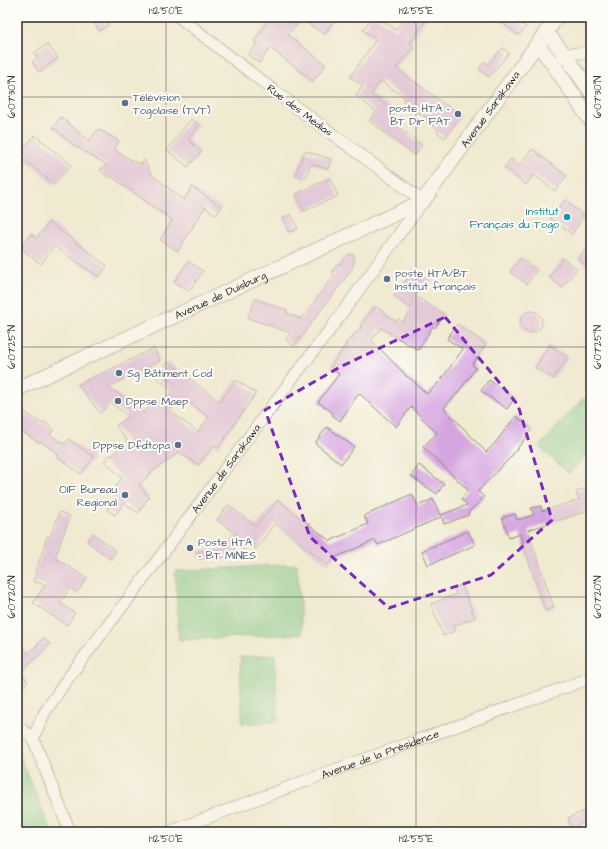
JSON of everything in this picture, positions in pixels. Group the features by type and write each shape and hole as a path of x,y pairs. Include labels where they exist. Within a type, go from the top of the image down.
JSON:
{"street":[{"name":"Rue des Médias","path":"179,17 277,93 423,201"},
{"name":"Avenue Sarakawa","path":"423,201 557,17"},
{"path":"546,32 566,55 591,92"},
{"path":"537,44 553,64 591,121"},
{"path":"553,64 566,55 576,52 591,54"},
{"name":"Avenue de Duisburg","path":"17,388 423,201"},
{"name":"Avenue de Sarakawa","path":"33,738 45,712 68,678 332,327 423,201"},
{"name":"Avenue de la Présidence","path":"169,832 591,678"},
{"path":"17,726 33,738 70,832"}],"highlighted area":[{"path":"445,317 518,405 552,520 491,575 389,608 310,537 265,410 340,367"}],"green space":[{"path":"583,398 591,405 591,450 569,474 539,447"},
{"path":"297,564 302,634 179,640 175,571"},
{"path":"275,655 278,722 242,724 240,657"},
{"path":"17,749 52,832 17,832"}],"building":[{"path":"91,17 104,17 109,25 99,31"},
{"path":"271,17 336,17 324,34 302,20 287,34 326,65 313,81 270,48 259,63 248,55 257,43 254,41"},
{"path":"372,17 377,17 396,30 405,17 428,17 410,43 414,46 396,68 461,116 445,138 437,132 439,130 426,121 428,119 403,101 405,98 381,81 371,94 396,113 390,121 422,145 415,155 369,121 376,112 356,96 363,86 350,77 376,40 363,30"},
{"path":"494,17 512,17 526,27 519,35"},
{"path":"47,44 58,58 39,72 32,62 38,58 34,53"},
{"path":"503,48 509,53 489,77 479,69 484,62 488,64"},
{"path":"61,117 89,141 98,129 119,141 114,150 138,164 140,162 141,165 144,160 152,175 184,200 192,187 222,207 216,215 205,207 178,251 160,240 172,220 112,177 108,178 100,170 107,165 73,145 53,127"},
{"path":"191,119 199,125 188,139 201,152 188,167 167,150"},
{"path":"35,135 71,165 54,185 18,154"},
{"path":"532,149 567,176 555,191 534,175 526,185 504,167 511,159 519,166"},
{"path":"305,151 331,159 328,169 311,164 305,179 295,175"},
{"path":"330,178 338,196 304,211 296,194"},
{"name":"Institut Français du Togo","path":"565,200 584,216 572,234 550,218"},
{"path":"291,214 298,229 289,232 283,218"},
{"path":"49,222 107,266 99,277 54,246 41,264 20,248 31,234 36,239"},
{"path":"591,242 591,269 578,259"},
{"path":"350,254 355,259 352,269 294,346 286,339 291,333 248,318 255,299 287,310 286,313 301,319 334,275 332,273 334,271 332,270 339,263 341,264 345,257"},
{"path":"520,258 537,270 527,284 510,272"},
{"path":"563,258 577,269 562,288 549,277"},
{"path":"188,261 203,271 189,291 174,282"},
{"path":"414,269 428,279 415,296 444,314 435,328 433,326 418,350 381,328 371,340 405,375 427,394 441,380 463,349 447,339 457,324 486,344 472,365 476,368 457,394 444,408 486,452 516,416 532,429 510,458 478,491 484,497 468,513 469,515 444,524 441,515 467,505 461,499 468,490 423,447 437,433 411,407 396,427 359,393 340,421 332,415 333,413 318,402 339,374 330,367 346,345 345,344 362,327 360,326 376,306 396,322 398,319 403,322 412,309 394,296"},
{"path":"531,311 539,314 542,322 539,330 531,333 523,330 520,322 523,314"},
{"path":"549,345 568,357 553,379 535,368"},
{"path":"154,348 160,361 108,387 144,413 155,399 162,405 173,390 156,377 168,362 220,402 236,380 256,393 218,448 214,445 198,465 179,452 152,472 139,485 149,497 138,513 124,503 115,515 107,510 116,497 111,493 122,478 104,461 110,455 112,456 127,440 116,426 129,416 111,403 100,413 78,385","holes":["182,397 209,417 198,432 170,411"]},
{"path":"489,380 515,398 507,409 481,391"},
{"path":"24,412 54,429 50,435 65,444 69,439 94,457 81,474 56,456 58,454 40,441 39,443 17,428 17,423"},
{"path":"327,427 354,447 341,464 315,443"},
{"path":"419,465 444,484 437,494 411,476"},
{"path":"591,487 591,510 528,530 554,608 545,611 520,534 509,538 502,518 515,514 517,520 534,515 531,508 541,506 542,511 579,500 576,492"},
{"path":"412,494 418,506 433,499 441,517 378,545 375,540 334,558 328,565 275,523 256,549 249,544 244,550 234,543 235,557 199,559 198,551 225,549 236,534 217,520 228,505 256,526 278,500 330,541 368,524 364,516"},
{"path":"60,512 70,516 55,558 87,578 77,593 70,588 60,603 75,613 67,625 33,603 45,585 33,581 37,572 35,572 47,536 50,537"},
{"path":"468,531 475,545 428,565 422,551"},
{"path":"93,533 116,551 110,559 87,541"},
{"path":"462,585 475,618 453,626 455,631 443,636 431,604 456,594 454,588"},
{"path":"44,638 50,644 20,674 28,681 23,687 17,683 17,643 28,654"},
{"path":"587,810 591,821 571,828 568,818"}],"place":[{"name":"Télévision Togolaise (TVT)","path":"125,103"},
{"name":"poste HTA - BT Dir FAT","path":"458,114"},
{"name":"Institut Français du Togo","path":"567,217"},
{"name":"poste HTA/BT Institut français","path":"387,279"},
{"name":"Sg Bâtiment Cod","path":"119,373"},
{"name":"Dppse Maep","path":"118,401"},
{"name":"Dppse Dfdtopa","path":"178,445"},
{"name":"OIF Bureau Regional","path":"125,495"},
{"name":"Poste HTA - BT MINES","path":"190,548"}]}
